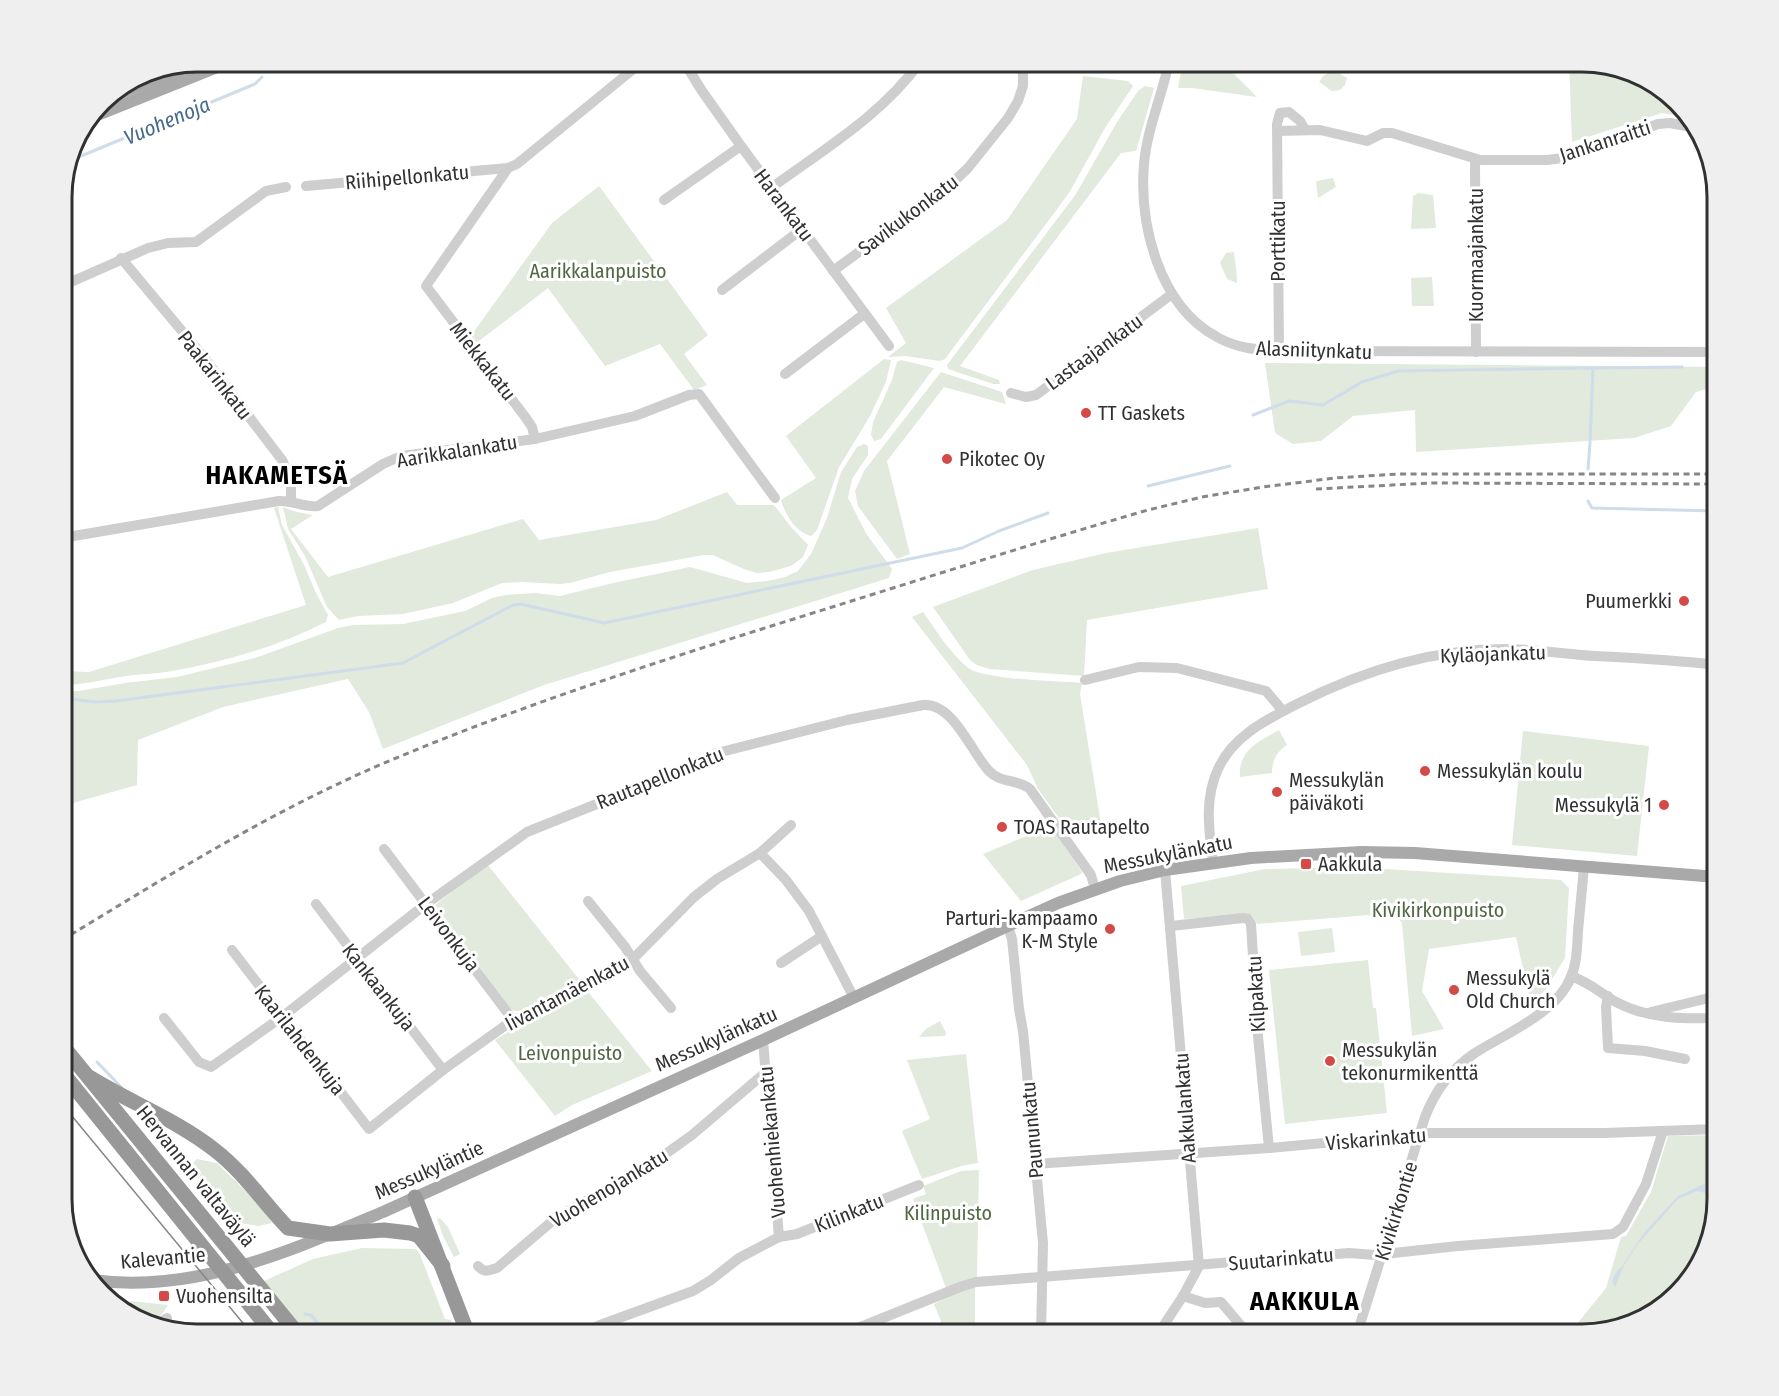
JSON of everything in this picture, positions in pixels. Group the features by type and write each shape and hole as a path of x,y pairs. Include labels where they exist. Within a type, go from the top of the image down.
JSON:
{"highway":[{"name":"Hervannan valtaväylä","path":"72,1057 289,1324"},
{"path":"89,1077 115,1094 183,1127 218,1152 253,1185 288,1228 330,1234 384,1230 410,1233 418,1236 443,1266"},
{"name":"Hervannan valtaväylä","path":"72,1084 264,1324"},
{"path":"416,1197 464,1324"}],"main road":[{"path":"107,111 205,72"},
{"path":"144,84 159,78"},
{"name":"Messukylänkatu","path":"601,1112 763,1040 1008,926 1095,889 1165,870 1290,854 1362,852 1415,853 1707,876"},
{"name":"Messukyläntie","path":"270,1256 330,1234 416,1197 601,1112"},
{"name":"Kalevantie","path":"103,1281 125,1283 173,1280 220,1273 270,1256"}],"street":[{"path":"508,168 517,164 630,72"},
{"name":"Harankatu","path":"690,72 771,188 889,346"},
{"path":"771,188 879,109 912,72"},
{"name":"Savikukonkatu","path":"833,271 949,186 968,168 1008,118 1018,101 1023,86 1022,72"},
{"name":"Alasniitynkatu","path":"1167,72 1147,146 1143,191 1144,208 1152,245 1172,294 1196,322 1217,338 1256,350 1279,351 1707,352"},
{"path":"1277,131 1278,117 1280,113 1285,112 1300,121 1305,130"},
{"name":"Jankanraitti","path":"1277,131 1320,130 1367,141 1383,133 1392,133 1475,159 1504,161 1561,158 1652,125 1680,120"},
{"name":"Porttikatu","path":"1277,131 1279,351"},
{"path":"664,200 741,146"},
{"name":"Kuormaajankatu","path":"1475,159 1476,352"},
{"name":"Riihipellonkatu","path":"306,186 508,168"},
{"name":"Miekkakatu","path":"508,168 426,286 526,418 532,427 535,439"},
{"path":"72,281 148,248 168,243 196,242 266,191 286,187"},
{"path":"722,290 802,229"},
{"name":"Paakarinkatu","path":"121,258 202,355 282,460 291,479 291,500"},
{"name":"Lastaajankatu","path":"1011,393 1026,397 1036,395 1172,294"},
{"path":"784,374 864,314"},
{"name":"Aarikkalankatu","path":"72,536 291,500 310,507 318,506 383,464 401,456 535,439 635,416 689,395 699,394 775,498"},
{"name":"Kyläojankatu","path":"1213,863 1208,819 1211,792 1218,771 1230,749 1252,729 1334,685 1384,666 1434,655 1474,650 1533,650 1672,659 1707,664"},
{"path":"1085,680 1139,667 1177,668 1266,691 1283,711"},
{"name":"Rautapellonkatu","path":"164,1018 199,1062 211,1067 282,1017 426,904 527,832 639,787 704,757 829,724 928,704 939,708 953,720 992,774 1002,779 1022,783 1030,789 1091,875 1095,889"},
{"name":"Iivantamäenkatu","path":"369,1128 443,1070 513,1020 594,983 632,960 694,897 717,879 760,853 791,825"},
{"name":"Leivonkuja","path":"384,849 513,1020"},
{"path":"760,853 798,896 854,998"},
{"name":"Kivikirkontie","path":"1361,1324 1430,1103 1451,1073 1474,1054 1516,1030 1541,1012 1557,998 1571,976 1576,959 1584,867"},
{"name":"Aakkulankatu","path":"1165,870 1198,1266"},
{"path":"588,901 626,947 632,960 671,1008"},
{"name":"Kankaankuja","path":"316,904 443,1070"},
{"name":"Kilpakatu","path":"1171,926 1243,918 1248,919 1251,924 1258,1036 1269,1148"},
{"name":"Paununkatu","path":"1008,926 1012,939 1023,1031 1043,1243 1041,1324"},
{"path":"781,963 822,936"},
{"name":"Kaarilahdenkuja","path":"232,950 369,1128"},
{"path":"1571,976 1588,982 1633,1009 1672,1019 1707,1018"},
{"path":"1608,996 1606,1007 1608,1048 1645,1051 1685,1059"},
{"path":"1648,1013 1707,999"},
{"name":"Vuohenhiekankatu","path":"603,1324 700,1287 739,1258 780,1237 763,1040"},
{"name":"Vuohenojankatu","path":"478,1266 488,1272 497,1268 556,1218 589,1199 628,1181 698,1131 766,1072"},
{"name":"Viskarinkatu","path":"1035,1164 1269,1148 1420,1134 1707,1129"},
{"name":"Suutarinkatu","path":"870,1324 968,1284 1043,1276 1349,1253 1383,1254 1613,1234 1623,1227 1646,1184 1664,1131"},
{"name":"Kilinkatu","path":"780,1237 797,1234 919,1185"},
{"path":"1165,1324 1184,1296 1198,1266"},
{"path":"1184,1296 1205,1303 1221,1302 1239,1324"}],"green space":[{"path":"1181,72 1232,72 1257,97 1192,88 1178,88"},
{"path":"1330,72 1337,72 1347,78 1340,90 1332,91 1319,82 1323,76"},
{"path":"1569,72 1606,74 1637,85 1658,98 1676,116 1662,113 1572,142"},
{"path":"1083,76 1128,81 1133,86 1105,128 1069,193 945,359 940,361 905,356 888,357 906,343 886,308 1007,220 1077,119"},
{"path":"1145,86 1154,88 1136,151 1121,153 960,366 999,380 1000,384 993,384 948,369 947,365 1076,194 1117,122 1138,91"},
{"path":"1333,178 1336,187 1318,198 1316,181"},
{"name":"Aarikkalanpuisto","path":"599,186 708,335 684,354 707,385 694,390 660,344 605,366 548,288 475,344 470,337 552,223"},
{"path":"1418,193 1433,195 1436,228 1411,229 1413,196"},
{"path":"1234,252 1237,283 1227,279 1220,263 1226,253"},
{"path":"1432,277 1434,306 1412,306 1411,278"},
{"path":"884,359 891,360 886,382 870,416 839,467 817,530 811,536 806,534 792,522 781,500 816,478 786,436"},
{"path":"901,360 934,368 881,439 874,441 871,435 873,422 892,380 897,362"},
{"path":"1265,363 1707,367 1707,389 1696,392 1671,426 1634,438 1416,452 1415,410 1353,416 1321,441 1293,444 1275,433"},
{"path":"941,372 1002,392 1006,404 944,387 887,461 910,554 897,559 858,506 855,491 864,471"},
{"path":"864,444 868,446 868,455 852,479 848,498 867,535 892,569 889,578 544,685 383,749 369,712 348,679 223,707 138,740 137,785 72,803 72,691 177,677 255,658 338,628 353,625 403,624 465,611 492,598 505,595 535,593 560,596 690,567 747,583 785,577 798,571 811,554 827,518 841,472 857,447"},
{"path":"727,492 737,505 774,505 808,545 803,557 791,566 757,573 713,555 704,555 610,572 570,583 502,583 453,603 403,614 358,616 339,620 327,607 305,556 288,529 283,507 313,515 291,529 328,577 523,519 539,540 656,520"},
{"path":"278,507 282,525 328,615 326,622 271,646 212,663 166,672 72,684 72,671 89,672 306,605 274,508"},
{"path":"1258,528 1268,589 1087,620 1084,676 990,669 977,665 970,660 933,607 1033,570 1106,553"},
{"path":"923,612 954,655 975,671 1004,677 1082,683 1080,694 1102,830 1091,832 1066,828 1038,789 1027,765 912,617"},
{"path":"1279,730 1287,745 1275,758 1272,773 1240,777 1242,760 1246,753 1257,743"},
{"path":"1523,731 1649,746 1637,856 1512,845"},
{"path":"1051,826 1082,872 1021,901 983,854"},
{"path":"487,864 582,983 520,1011 510,1009 435,905"},
{"name":"Kivikirkonpuisto","path":"1353,867 1561,880 1569,888 1565,958 1546,989 1531,1004 1516,937 1429,949 1422,991 1444,1029 1412,1036 1402,923 1394,913 1257,924 1252,915 1184,919 1181,886 1265,869"},
{"path":"1332,928 1335,952 1301,956 1298,932"},
{"name":"Messukylän tekonurmikenttä","path":"1368,960 1373,1008 1376,1008 1387,1113 1285,1124 1269,970"},
{"name":"Leivonpuisto","path":"589,993 652,1071 572,1105 555,1116 495,1040"},
{"path":"940,1021 946,1033 945,1036 919,1037 926,1029"},
{"path":"966,1054 978,1163 922,1179 902,1131 930,1119 907,1060"},
{"path":"1707,1135 1706,1215 1703,1231 1694,1254 1681,1275 1651,1303 1614,1320 1577,1324 1606,1288 1621,1237 1626,1236 1651,1192 1668,1136"},
{"path":"197,1159 217,1163 261,1206 272,1223 259,1226 238,1223 195,1175 192,1164"},
{"name":"Kilinpuisto","path":"979,1170 977,1278 946,1288 913,1199 926,1194 923,1186 961,1171"},
{"path":"440,1218 448,1227 460,1254 454,1257 443,1236 437,1219"},
{"path":"362,1248 415,1249 419,1252 445,1319 451,1320 454,1324 300,1324 264,1281 313,1259"},
{"path":"975,1286 975,1324 942,1324 934,1304"},
{"path":"130,1301 168,1305 158,1317 130,1304"}],"water":[{"path":"1707,1183 1707,1193 1697,1191 1678,1199 1637,1245 1623,1267 1615,1287 1612,1280 1618,1270 1644,1233 1678,1196"}],"waterway":[{"name":"Vuohenoja","path":"79,157 255,84 262,77"},
{"path":"1594,368 1682,367"},
{"path":"1253,415 1289,401 1323,405 1362,382 1398,371 1593,368 1590,441"},
{"path":"1588,469 1590,443"},
{"path":"1148,486 1230,466"},
{"path":"1588,501 1592,508 1707,511"},
{"path":"72,699 95,702 116,701 403,663 513,605 521,604 604,623 962,548 1048,513"},
{"name":"Vuohenoja","path":"97,1062 122,1088"},
{"name":"Vuohenoja","path":"160,1136 214,1191 219,1203"},
{"name":"Vuohenoja","path":"305,1314 311,1315 319,1324"}],"tram line":[{"path":"72,1116 244,1324"}],"railway":[{"path":"72,934 259,824 340,783 435,742 651,664 1148,510 1202,497 1335,478 1398,474 1707,474"},
{"path":"1316,489 1431,483 1707,484"}],"place":[{"name":"TT Gaskets","path":"1086,413"},
{"name":"Pikotec Oy","path":"947,459"},
{"name":"Puumerkki","path":"1684,601"},
{"name":"Messukylän koulu","path":"1425,771"},
{"name":"Messukylän päiväkoti","path":"1277,792"},
{"name":"Messukylä 1","path":"1664,805"},
{"name":"TOAS Rautapelto","path":"1002,827"},
{"name":"Aakkula","path":"1306,864"},
{"name":"Parturi-kampaamo K-M Style","path":"1110,929"},
{"name":"Messukylä Old Church","path":"1454,990"},
{"name":"Messukylän tekonurmikenttä","path":"1330,1061"},
{"name":"Vuohensilta","path":"164,1296"}],"district":[{"name":"HAKAMETSÄ","path":"277,475"},
{"name":"AAKKULA","path":"1305,1301"}]}
